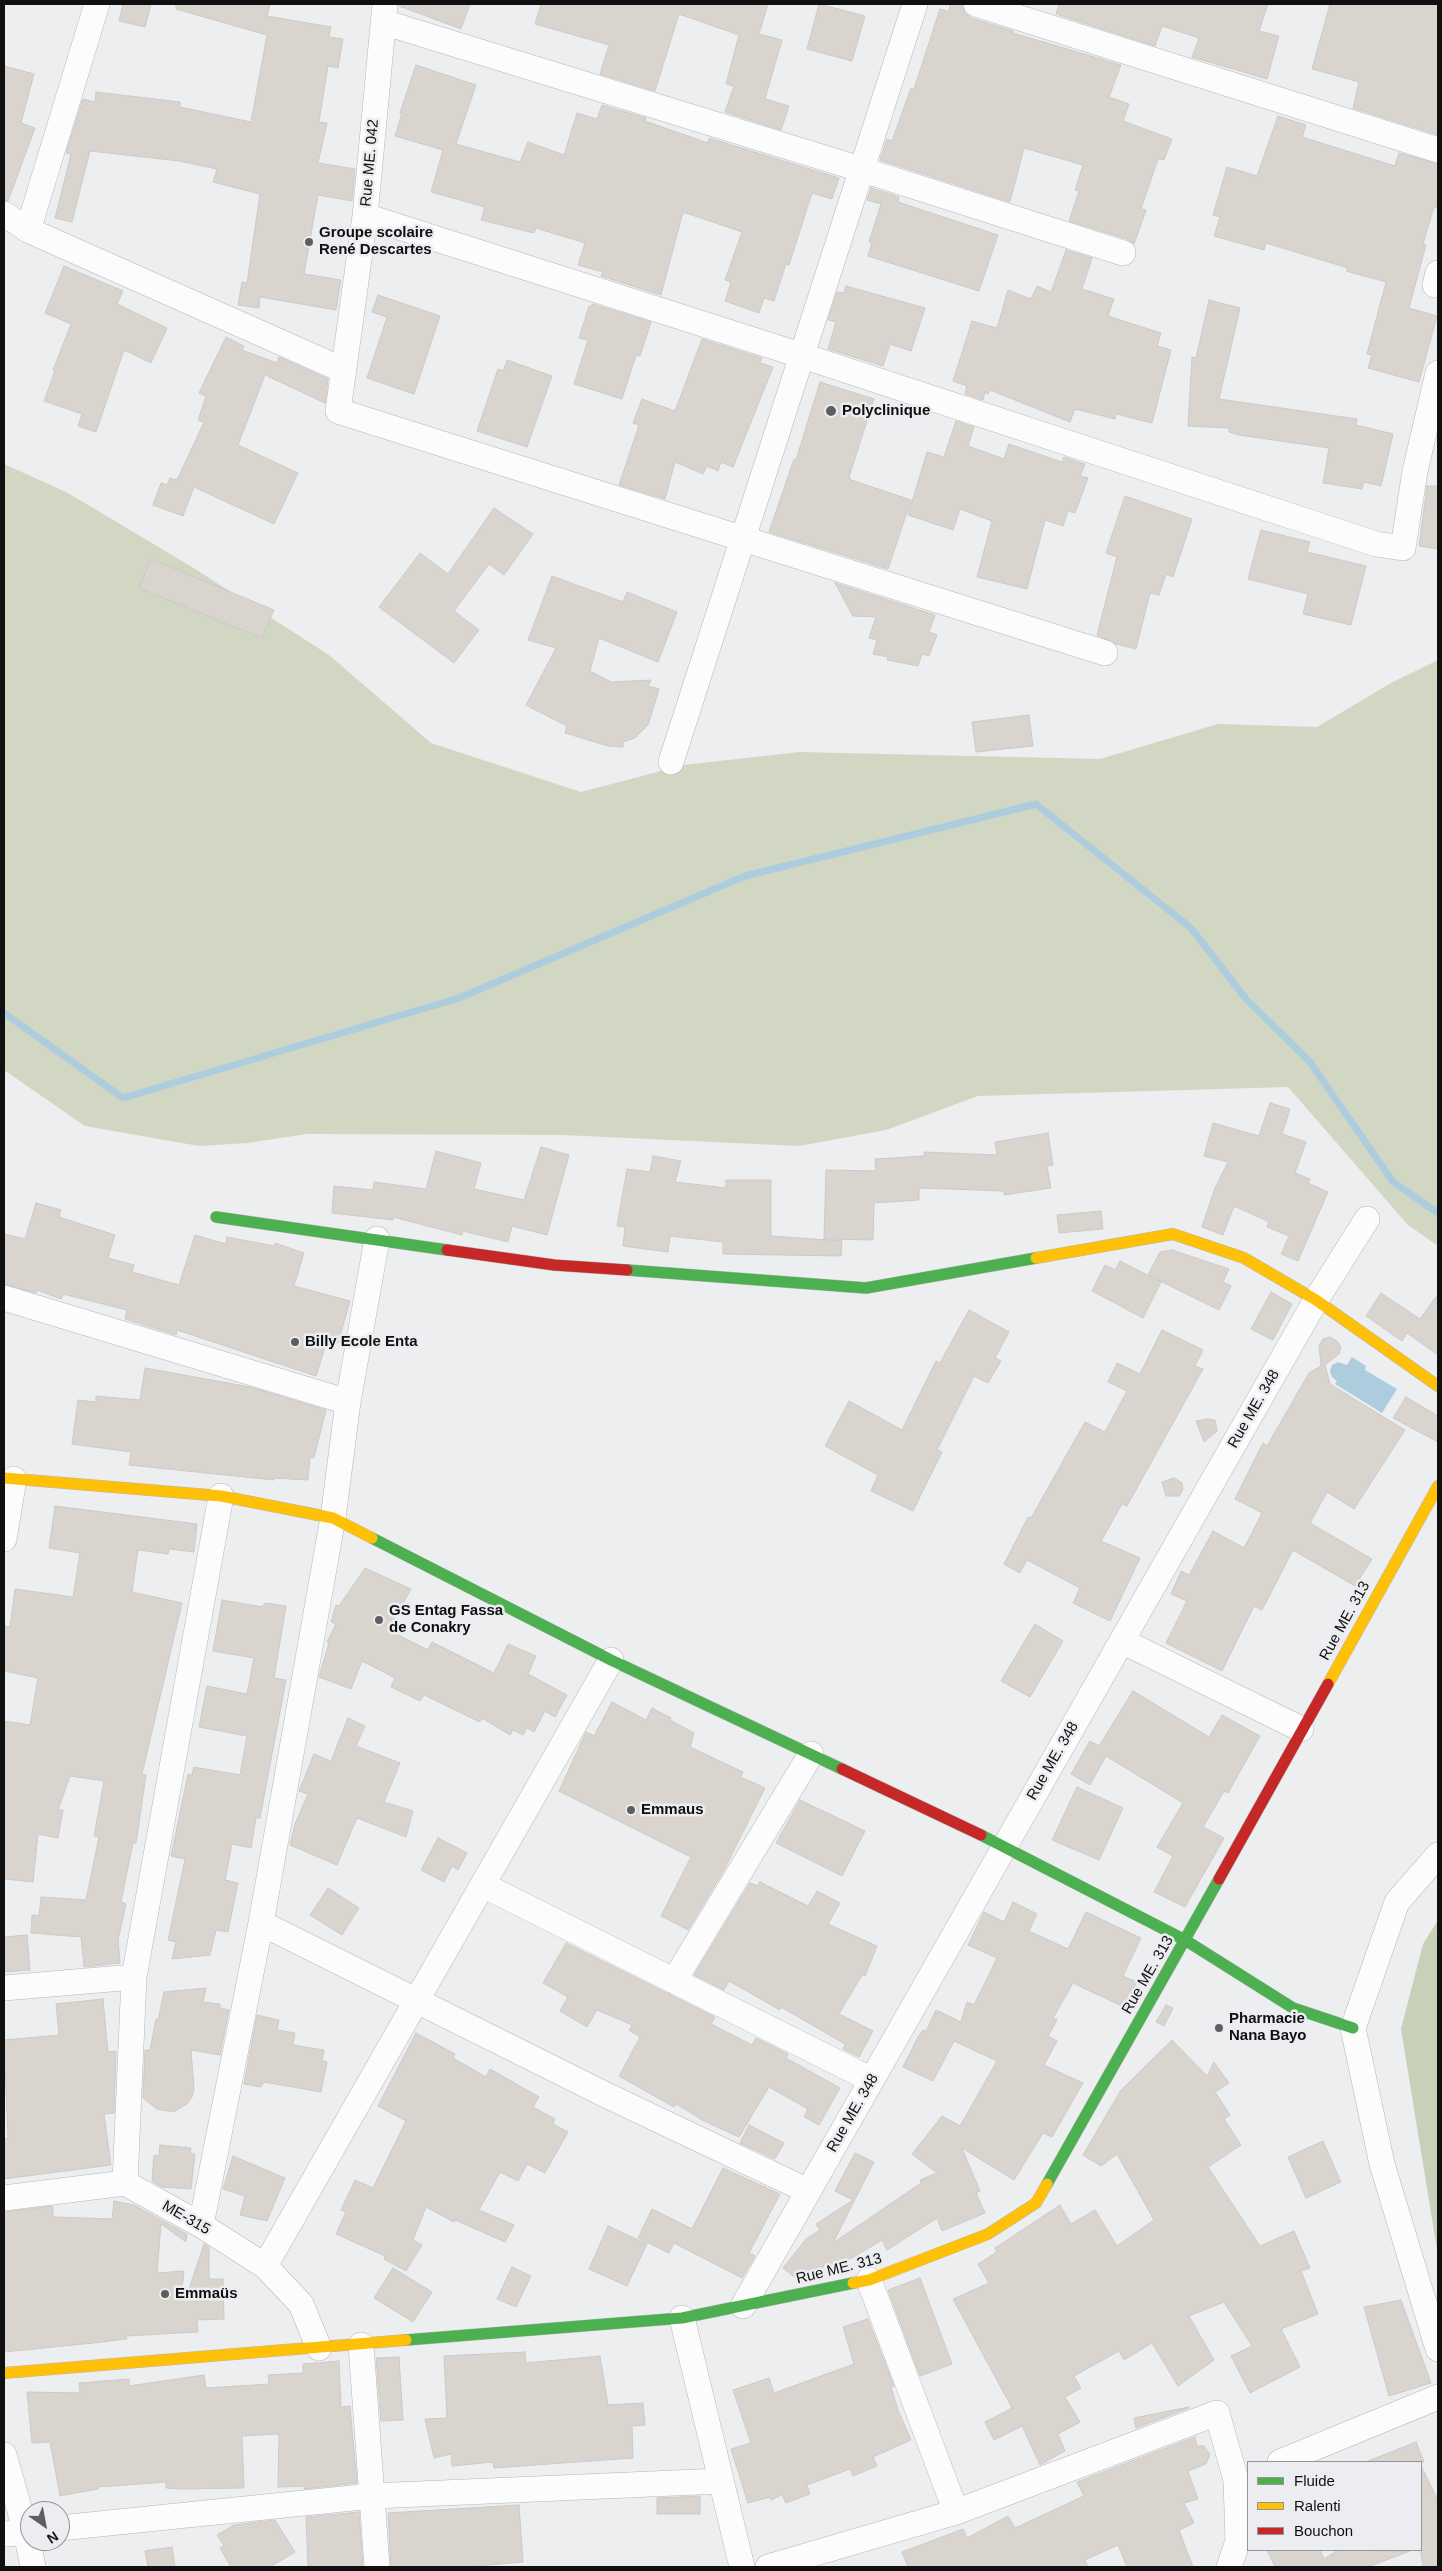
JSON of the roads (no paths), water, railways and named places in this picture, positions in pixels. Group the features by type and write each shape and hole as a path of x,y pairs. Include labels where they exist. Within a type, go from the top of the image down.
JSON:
{"street":[{"path":"28,230 98,4"},
{"path":"671,762 860,168 915,4"},
{"path":"976,4 1438,150"},
{"path":"384,13 1123,253"},
{"name":"Rue ME. 042","path":"384,13 365,216 338,411 742,537"},
{"path":"4,214 28,230 343,370"},
{"path":"365,216 800,355 1376,544 1402,548 1415,472 1438,374"},
{"path":"742,537 1105,653"},
{"path":"216,1217 554,1265 866,1288 1174,1234 1244,1258 1316,1300 1438,1386"},
{"name":"Rue ME. 348","path":"743,2306 1316,1300 1367,1218"},
{"path":"200,2225 261,1923 333,1518 348,1402 377,1239"},
{"path":"4,1298 348,1402"},
{"path":"4,1539 9,1479 221,1496 333,1518 611,1660 1005,1846 1186,1940 1293,2008 1353,2028"},
{"name":"Rue ME. 313","path":"4,2374 682,2318 869,2280 988,2234 1036,2203 1186,1940 1301,1729 1438,1486"},
{"path":"4,2198 125,2183 134,1977 221,1496"},
{"path":"1122,1641 1301,1729"},
{"path":"265,2266 611,1660"},
{"path":"674,1981 810,1754"},
{"path":"1438,1855 1397,1902 1353,2028 1382,2164 1438,2349"},
{"path":"482,1885 872,2080"},
{"path":"261,1923 604,2094 808,2191"},
{"path":"4,1988 134,1977"},
{"name":"ME-315","path":"125,2183 200,2225 265,2266 301,2304 319,2348"},
{"path":"869,2280 956,2512"},
{"path":"682,2318 742,2567"},
{"path":"361,2344 377,2567"},
{"path":"1282,2461 1438,2397"},
{"path":"768,2567 956,2512 1218,2413 1242,2478 1238,2541 1229,2567"},
{"path":"4,2455 20,2533"},
{"path":"70,2527 372,2496 721,2481"},
{"path":"27,2551 33,2567"}],"water":[{"path":"1352,1357 1366,1366 1365,1370 1397,1389 1382,1413 1335,1384 1337,1381 1332,1377 1330,1371 1332,1365 1338,1362 1347,1365"}],"waterway":[{"path":"4,1013 123,1098 459,998 745,876 1036,804 1191,928 1246,999 1310,1062 1393,1182 1438,1213"}],"place":[{"name":"Groupe scolaire René Descartes","path":"309,242"},
{"name":"Polyclinique","path":"831,411"},
{"name":"Billy Ecole Enta","path":"295,1342"},
{"name":"GS Entag Fassa de Conakry","path":"379,1620"},
{"name":"Emmaus","path":"631,1810"},
{"name":"Pharmacie Nana Bayo","path":"1219,2028"},
{"name":"Emmaüs","path":"165,2294"}]}
